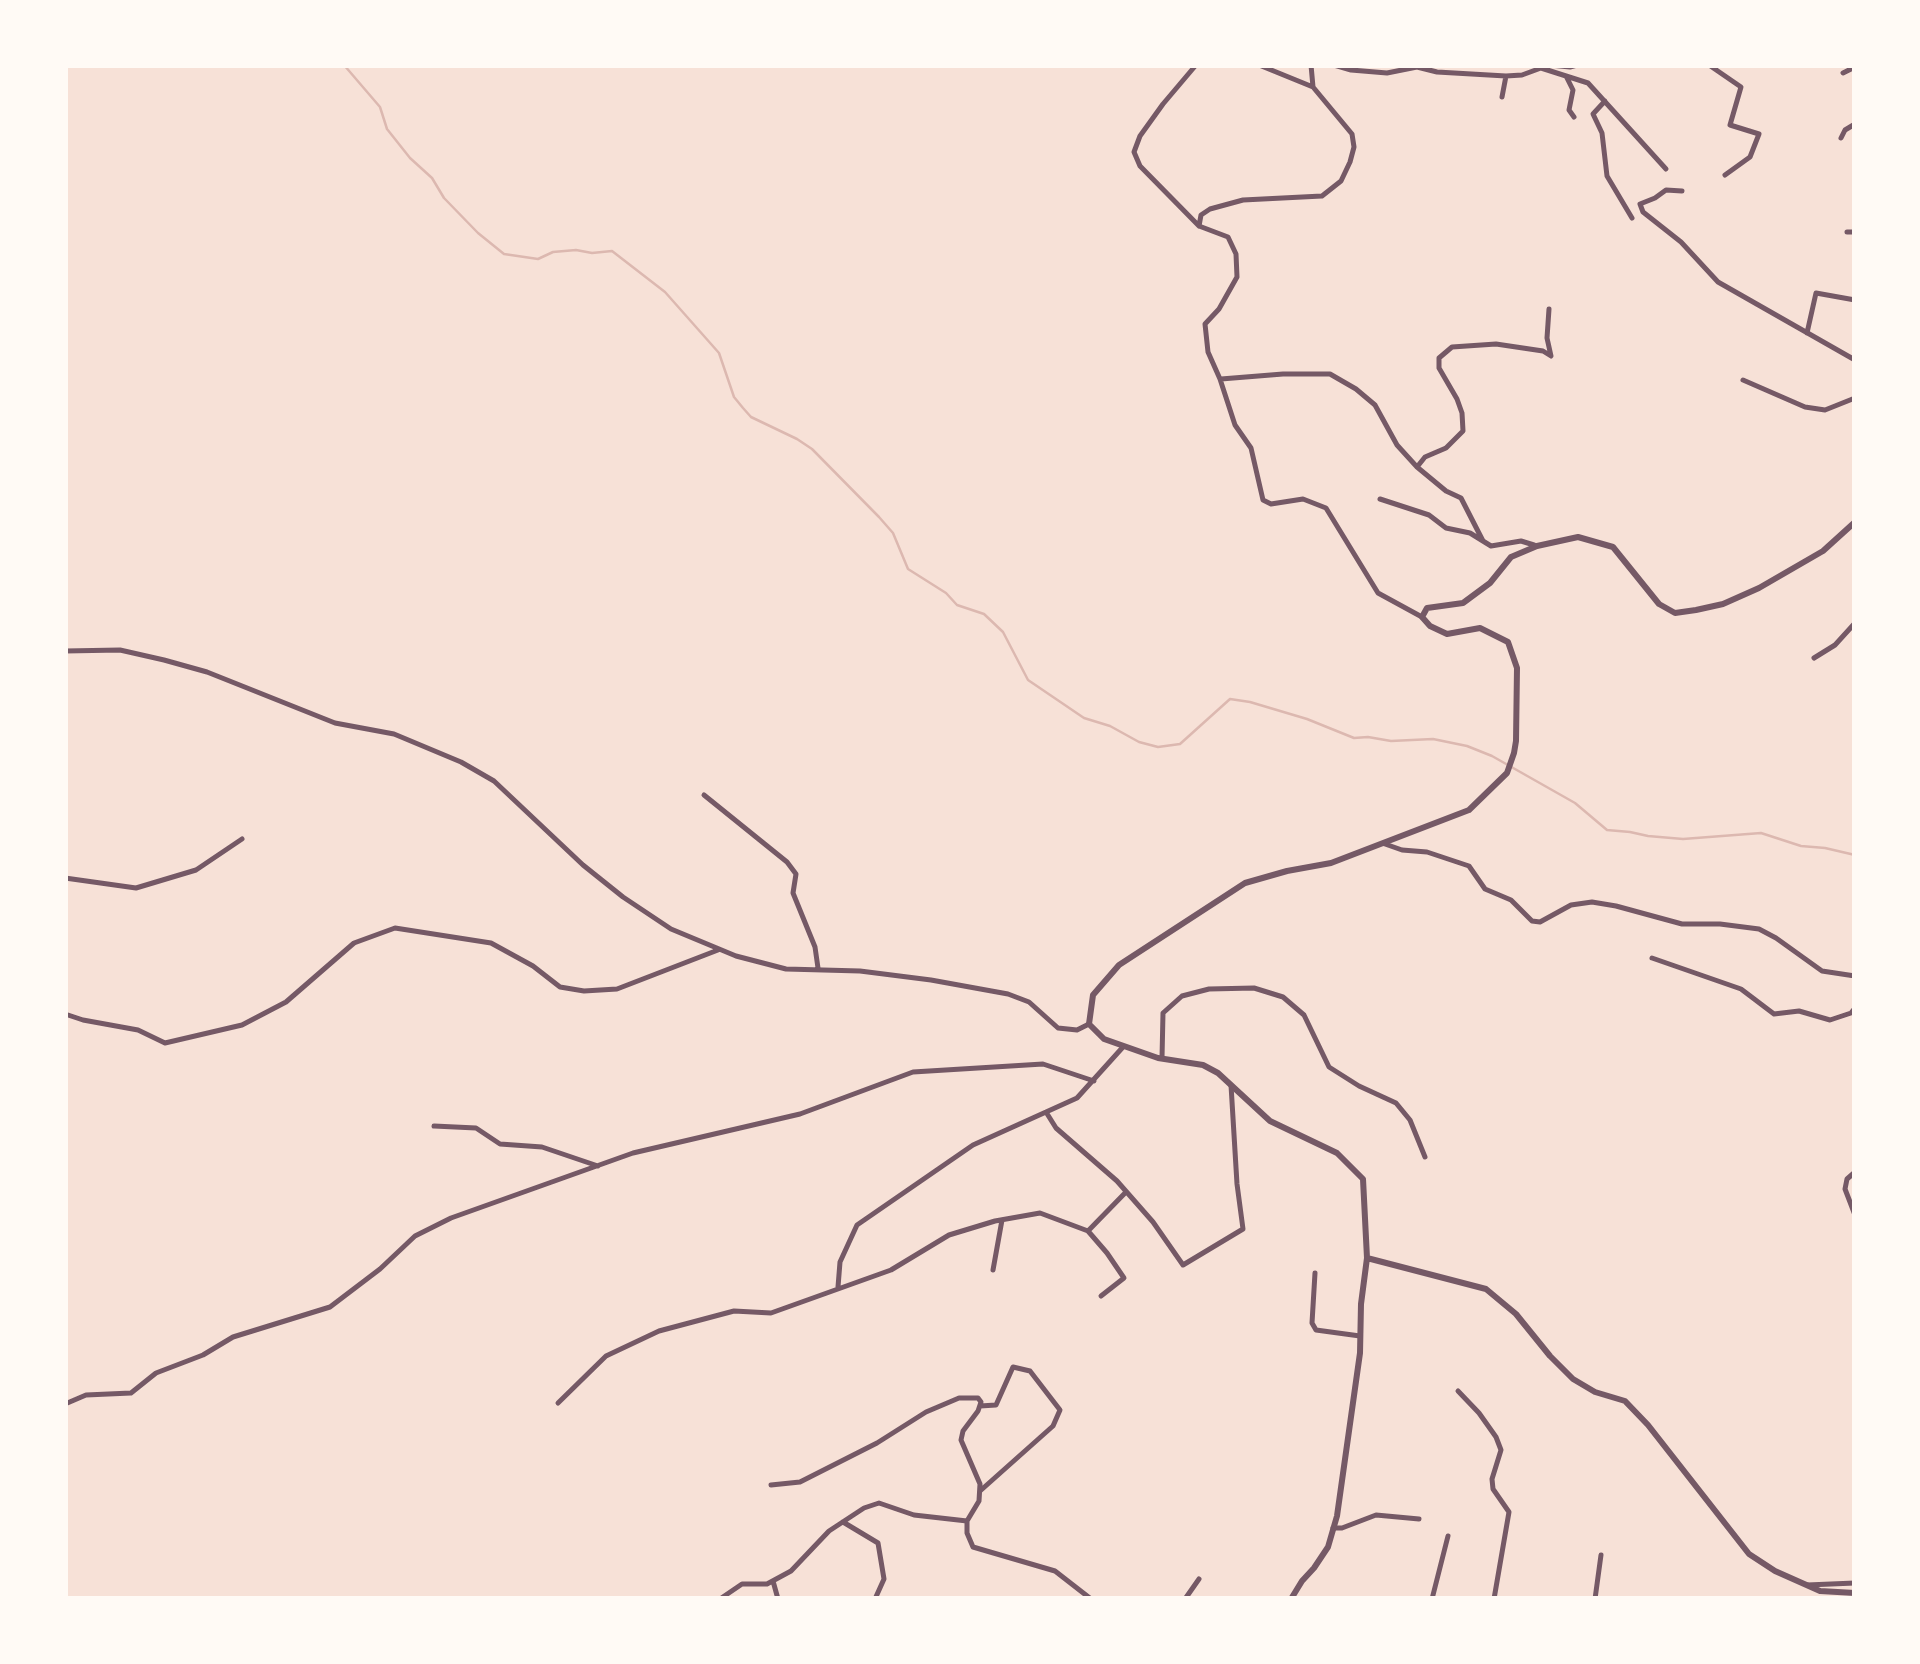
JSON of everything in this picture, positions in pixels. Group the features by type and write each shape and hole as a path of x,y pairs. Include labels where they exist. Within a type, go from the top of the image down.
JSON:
{"street":[{"path":"1089,1024 1093,995 1118,965 1245,884 1331,863 1469,810 1507,774 1514,753 1517,668 1508,642 1480,628 1447,634 1430,626 1378,594 1326,508 1304,499 1272,504 1263,500 1251,448 1235,425 1208,352 1206,324 1237,277 1236,254 1228,237 1198,226 1140,166 1134,152 1140,136 1196,65"},
{"path":"1198,226 1200,215 1210,209 1242,200 1322,196 1341,181 1350,162 1352,134 1313,87 1259,65"},
{"path":"1310,65 1313,87"},
{"path":"1334,65 1386,73 1416,67 1506,76 1522,75 1543,66 1577,65"},
{"path":"1374,65 1386,73"},
{"path":"1709,65 1741,87 1730,125 1759,134 1750,156 1725,175"},
{"path":"1543,66 1588,82 1666,168"},
{"path":"1843,74 1855,67"},
{"path":"1502,97 1506,76"},
{"path":"1566,76 1573,90 1568,102 1574,117"},
{"path":"1605,101 1593,114 1602,132 1607,176 1632,218"},
{"path":"1841,138 1855,124"},
{"path":"1682,191 1666,190 1640,204 1643,212 1682,242 1718,282 1855,360"},
{"path":"1806,333 1816,294 1855,300"},
{"path":"1417,467 1424,456 1446,448 1463,431 1458,399 1439,368 1440,358 1452,347 1496,344 1543,351 1551,356 1547,338 1549,309"},
{"path":"1220,379 1330,374 1356,389 1375,404 1397,445 1417,467 1461,498 1482,541"},
{"path":"1743,380 1805,406 1825,410 1855,398"},
{"path":"1380,498 1429,515 1446,528 1470,533 1491,546 1521,541 1537,546"},
{"path":"1422,618 1427,608 1463,603 1490,582 1511,557 1537,546 1578,538 1613,547 1659,604 1676,613 1723,604 1823,552 1855,522"},
{"path":"1814,658 1855,624"},
{"path":"65,651 120,650 207,672 335,723 394,734 462,762 494,782 623,897 670,928 736,956 786,969 860,970 1008,994 1030,1002 1058,1028 1076,1030 1089,1024"},
{"path":"704,795 787,862 796,874 792,893 815,947 818,968"},
{"path":"65,878 136,888 196,870 242,839"},
{"path":"1380,842 1469,866 1486,889 1511,900 1532,920 1540,922 1570,905 1592,902 1682,924 1759,930 1822,971 1855,976"},
{"path":"65,1014 138,1030 166,1043 242,1026 286,1002 354,943 395,928 491,943 534,966 560,987 584,991 617,989 720,949"},
{"path":"1652,958 1741,990 1774,1014 1799,1011 1830,1020 1855,1008"},
{"path":"1162,1059 1163,1013 1182,996 1210,989 1254,988 1283,998 1304,1015 1329,1067 1396,1103 1410,1120 1425,1157"},
{"path":"1089,1024 1104,1039 1123,1047 1162,1059 1203,1065 1218,1073 1270,1121 1337,1154 1363,1179 1367,1258 1348,1451 1328,1546 1291,1599"},
{"path":"838,1287 840,1262 857,1225 973,1145 1077,1098 1123,1047"},
{"path":"65,1404 86,1395 130,1394 156,1373 203,1355 233,1337 330,1307 416,1236 433,1227 633,1154 800,1114 913,1072 1043,1064 1094,1081"},
{"path":"1046,1112 1056,1128 1153,1222 1183,1266 1244,1228 1231,1086"},
{"path":"434,1126 476,1128 500,1144 542,1147 598,1166"},
{"path":"1855,1172 1847,1179 1845,1189 1855,1215"},
{"path":"1088,1232 1126,1192"},
{"path":"558,1403 606,1356 659,1331 734,1311 771,1313 890,1270 949,1235 1002,1220 1040,1213 1088,1232 1124,1278 1100,1296"},
{"path":"993,1270 1002,1220"},
{"path":"1367,1258 1486,1289 1516,1314 1573,1378 1596,1392 1626,1402 1749,1554 1775,1571 1820,1591 1855,1593"},
{"path":"1316,1273 1312,1323 1316,1330 1360,1336"},
{"path":"980,1406 996,1405 1012,1367 1030,1371 1060,1410 1052,1426 980,1492"},
{"path":"1458,1391 1479,1413 1500,1450 1492,1480 1509,1512 1494,1599"},
{"path":"771,1485 800,1482 877,1443 926,1412 970,1396 978,1398 980,1406 960,1440 980,1484 980,1501 967,1521 973,1547 1055,1571 1091,1599"},
{"path":"720,1599 742,1584 767,1584 791,1571 829,1531 864,1508 879,1504 914,1515 967,1521"},
{"path":"1333,1528 1376,1515 1418,1519"},
{"path":"842,1522 878,1543 884,1580 875,1599"},
{"path":"1432,1599 1448,1536"},
{"path":"1595,1599 1601,1555"},
{"path":"1185,1599 1199,1579"},
{"path":"773,1580 778,1599"},
{"path":"1804,1585 1855,1583"}],"waterway":[{"path":"344,65 380,107 387,129 410,158 478,233 504,254 538,259 553,252 612,251 665,292 719,353 734,397 751,417 812,449 893,533 908,569 946,593 957,605 984,614 1003,632 1028,680 1084,718 1158,747 1180,744 1230,699 1250,702 1354,738 1433,739 1467,746 1575,803 1607,830 1683,839 1761,833 1801,846 1855,855"}]}
